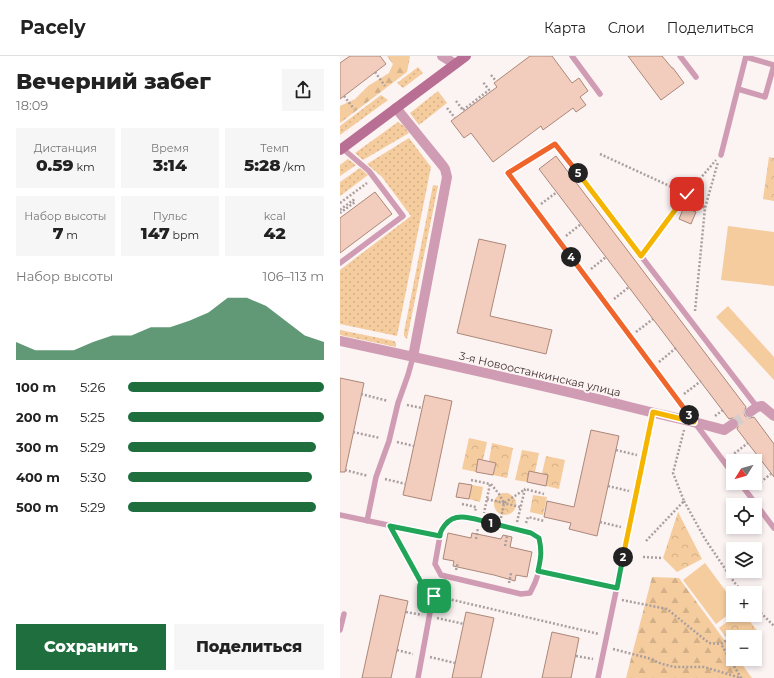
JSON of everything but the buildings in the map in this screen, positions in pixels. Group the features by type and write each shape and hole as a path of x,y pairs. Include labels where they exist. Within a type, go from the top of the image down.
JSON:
{"street":[{"path":"442,56 455,64"},
{"path":"341,149 466,56"},
{"path":"396,108 442,166 448,177 413,357"},
{"name":"3-я Новоостанкинская улица","path":"340,340 547,386 724,430 732,425"},
{"path":"753,410 762,406 774,416"}],"lane":[{"path":"572,56 600,94"},
{"path":"680,56 696,77"},
{"path":"721,155 746,56 774,65 765,96 738,89"},
{"path":"726,465 690,421 508,173 555,144 694,325 753,410"},
{"path":"340,263 403,216 369,171 341,149"},
{"path":"367,521 374,477 389,441 398,403 413,357"},
{"path":"598,678 653,412"},
{"path":"745,490 774,528"},
{"path":"340,516 440,536"},
{"path":"460,516 499,525 525,531 539,538 541,548 540,562 535,584 530,593 521,594 441,576 435,564 441,530 448,520 460,516"},
{"path":"538,571 617,588"},
{"path":"418,678 434,596"},
{"path":"340,630 344,614"}],"path":[{"path":"375,72 385,86"},
{"path":"491,76 496,81"},
{"path":"456,101 463,111 489,90 483,82"},
{"path":"344,96 354,109"},
{"path":"447,108 454,118"},
{"path":"600,154 687,194 705,208"},
{"path":"641,256 687,194 721,155"},
{"path":"694,325 705,208 721,155"},
{"path":"340,203 374,177"},
{"path":"540,205 557,192"},
{"path":"340,210 353,200 355,202 340,213"},
{"path":"565,237 582,224"},
{"path":"590,270 606,257"},
{"path":"612,300 629,287"},
{"path":"636,332 653,319"},
{"path":"659,362 676,348"},
{"path":"684,394 701,381"},
{"path":"361,394 388,401"},
{"path":"398,403 422,408"},
{"path":"690,421 673,473 684,501 705,539 737,586"},
{"path":"353,432 380,438"},
{"path":"389,441 414,446"},
{"path":"733,454 748,443"},
{"path":"616,450 639,455"},
{"path":"345,470 406,484"},
{"path":"762,481 771,474"},
{"path":"471,480 490,484 499,494 504,503 499,525"},
{"path":"482,521 490,484"},
{"path":"608,486 631,491"},
{"path":"504,503 525,489 544,494"},
{"path":"515,529 525,489"},
{"path":"487,499 520,507"},
{"path":"646,541 684,501"},
{"path":"525,531 528,517 544,521"},
{"path":"600,522 624,528"},
{"path":"390,526 428,595 601,635"},
{"path":"643,557 663,558"},
{"path":"457,569 458,562"},
{"path":"509,580 511,573"},
{"path":"615,598 667,609 709,643 721,644 726,641"},
{"path":"762,614 774,626"},
{"path":"721,644 742,678"},
{"path":"605,647 648,658 662,664 704,667 742,678"},
{"path":"576,656 596,660"}],"green space":[{"path":"387,56 410,56 407,72 340,123 340,106 355,99 368,86 389,73 393,64"},
{"path":"418,67 423,73 403,88 397,83"},
{"path":"438,91 447,103 419,125 410,113"},
{"path":"381,95 388,100 340,135 340,126"},
{"path":"398,122 404,126 409,133 363,160 355,153"},
{"path":"409,138 431,167 397,336 340,324 340,270 411,216 382,177 367,164"},
{"path":"769,157 774,158 774,201 763,199"},
{"path":"348,159 356,165 340,176 340,165"},
{"path":"360,168 368,175 340,196 340,182"},
{"path":"433,185 438,186 407,339 404,336 404,332"},
{"path":"728,226 774,232 774,286 721,280"},
{"path":"728,306 774,357 774,380 716,317"},
{"path":"340,330 394,341 396,343 396,347 340,335"},
{"path":"469,438 487,442 483,460 478,459 476,472 462,469"},
{"path":"492,443 513,448 507,478 493,475 496,463 489,461"},
{"path":"522,450 539,453 535,472 529,471 527,482 515,480"},
{"path":"546,456 565,460 559,489 546,486 548,475 542,473"},
{"path":"472,485 483,487 480,502 469,499"},
{"path":"505,493 513,496 516,504 513,512 505,515 497,512 494,504 497,496"},
{"path":"533,495 547,497 543,515 530,512"},
{"path":"678,512 702,559 677,572 663,558"},
{"path":"705,563 726,592 726,616 716,624 683,580"},
{"path":"652,577 679,578 726,642 726,666 743,666 752,678 626,678"},
{"path":"727,622 750,622 757,630 726,630 726,638 719,628"}],"tunnel":[{"path":"733,424 750,412"}],"route":[{"path":"434,596 428,595 390,526 440,536 441,530 448,520 460,516 531,533 539,538 541,548 538,571 617,588 653,412 694,422 508,173 555,144 641,256 687,194"}]}
